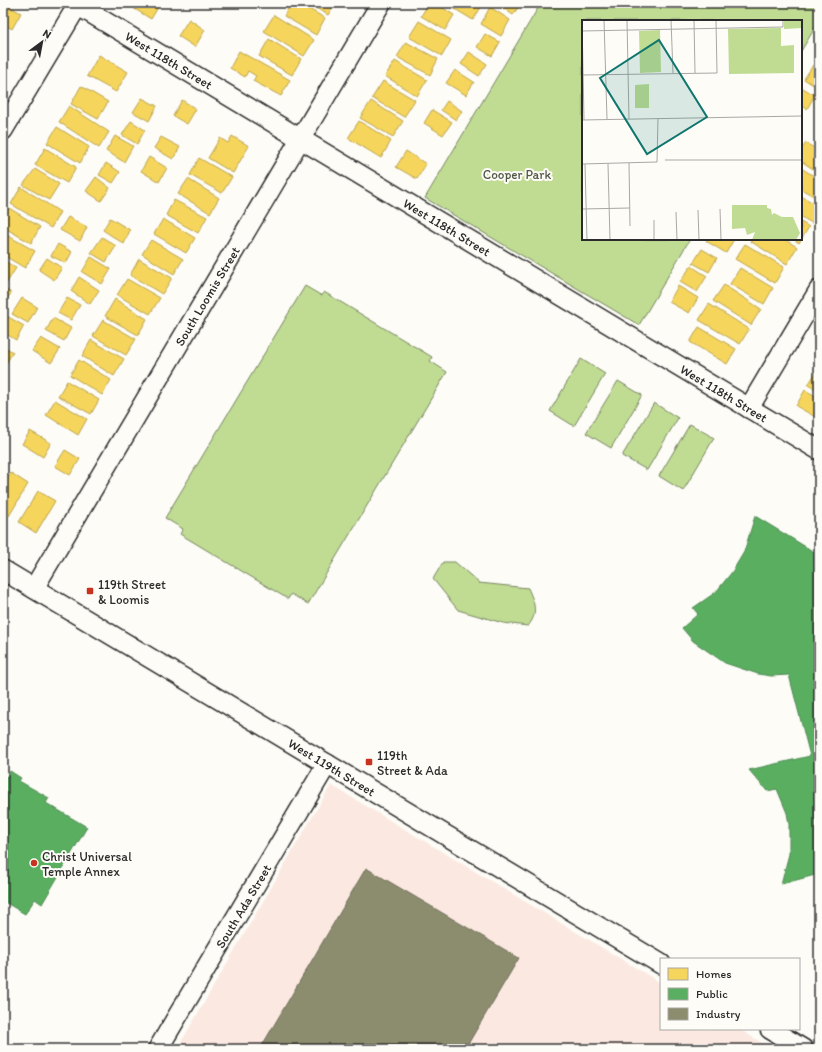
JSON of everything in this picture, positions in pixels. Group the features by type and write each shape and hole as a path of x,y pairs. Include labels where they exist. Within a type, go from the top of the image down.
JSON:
{"street":[{"name":"South Loomis Street","path":"34,588 381,3"},
{"name":"West 118th Street","path":"77,4 819,450"},
{"path":"3,130 77,4"},
{"path":"749,408 819,290"},
{"name":"West 119th Street","path":"3,570 660,963"},
{"name":"South Ada Street","path":"158,1049 327,764"},
{"path":"772,1030 803,1049"}],"shaded area":[{"path":"331,785 660,982 660,1030 741,1030 772,1049 177,1049"}],"green space":[{"name":"Cooper Park","path":"541,3 819,3 819,21 802,49 802,20 582,20 582,240 689,240 639,325 425,198"},
{"path":"305,286 322,296 324,292 432,357 430,361 447,372 308,604 291,594 288,599 180,534 183,529 165,518"},
{"path":"581,359 605,374 574,426 550,411"},
{"path":"618,381 642,395 611,448 586,433"},
{"path":"654,403 678,418 647,470 622,456"},
{"path":"690,424 714,438 683,491 659,476"},
{"path":"443,562 455,562 479,583 528,588 532,598 534,612 528,626 503,623 458,610 433,579"}],"building: Homes":[{"path":"3,3 21,13 12,29 3,24"},
{"path":"125,3 159,3 160,4 151,19"},
{"path":"291,3 298,3 325,18 316,35 284,16"},
{"path":"307,3 335,3 328,15"},
{"path":"429,3 435,3 454,15 445,30 421,16"},
{"path":"445,3 481,3 483,4 473,20"},
{"path":"500,3 521,3 513,15 499,5"},
{"path":"490,7 510,20 501,36 481,24"},
{"path":"274,15 314,40 304,56 264,31"},
{"path":"189,19 205,30 195,47 178,36"},
{"path":"419,21 451,40 442,56 409,37"},
{"path":"485,34 500,42 492,56 477,47"},
{"path":"269,39 301,59 292,75 259,56"},
{"path":"406,42 438,59 430,75 397,57"},
{"path":"239,51 290,80 281,96 253,81 256,76 248,71 245,77 230,68"},
{"path":"469,52 487,64 479,76 461,64"},
{"path":"99,55 128,72 116,92 87,76"},
{"path":"395,61 427,80 417,96 385,76"},
{"path":"813,65 819,69 818,88 804,79"},
{"path":"455,70 474,82 466,95 446,83"},
{"path":"383,81 415,100 404,117 372,98"},
{"path":"81,86 108,102 98,119 71,104"},
{"path":"802,88 815,95 807,109 802,106"},
{"path":"142,98 157,106 149,121 133,112"},
{"path":"182,100 196,109 187,124 173,116"},
{"path":"371,101 403,121 393,137 360,118"},
{"path":"447,101 462,111 456,120 441,110"},
{"path":"69,106 109,132 99,148 59,122"},
{"path":"432,110 452,122 443,135 424,123"},
{"path":"131,121 145,130 137,144 122,135"},
{"path":"359,121 391,141 381,158 348,138"},
{"path":"57,127 89,147 80,163 47,143"},
{"path":"115,136 133,146 124,162 106,151"},
{"path":"232,136 249,146 233,173 208,158 220,138 228,143"},
{"path":"161,137 180,147 173,159 154,148"},
{"path":"806,143 819,151 819,173 802,162 802,149"},
{"path":"45,148 76,167 67,183 35,165"},
{"path":"406,151 426,164 417,179 396,167"},
{"path":"149,157 167,168 159,182 141,171"},
{"path":"199,158 232,177 222,193 190,175"},
{"path":"106,163 120,172 113,183 99,175"},
{"path":"35,169 59,184 49,200 23,185"},
{"path":"802,169 819,179 819,199 802,190"},
{"path":"96,177 110,188 101,201 86,191"},
{"path":"188,179 219,198 210,213 178,194"},
{"path":"21,187 60,212 51,228 11,204"},
{"path":"802,197 819,206 819,210 812,223 802,218"},
{"path":"174,200 207,217 198,233 166,215"},
{"path":"9,208 40,227 31,243 3,227 3,217"},
{"path":"68,217 87,227 80,241 60,230"},
{"path":"110,218 130,230 124,244 103,230"},
{"path":"163,219 195,238 186,253 154,234"},
{"path":"802,223 809,227 802,238"},
{"path":"3,233 35,251 25,268 3,255"},
{"path":"102,237 116,246 106,262 91,253"},
{"path":"151,240 183,259 174,274 142,254"},
{"path":"707,240 733,240 726,253 706,241"},
{"path":"786,240 797,247 787,264 750,241"},
{"path":"58,244 72,252 66,263 51,256"},
{"path":"745,244 784,267 775,283 735,259"},
{"path":"702,249 717,258 709,272 693,263"},
{"path":"91,257 111,269 102,284 82,272"},
{"path":"47,258 62,268 54,280 39,270"},
{"path":"139,259 172,278 162,294 130,275"},
{"path":"3,260 16,268 6,284 3,282"},
{"path":"691,266 707,276 697,292 680,282"},
{"path":"740,268 773,288 764,304 730,284"},
{"path":"79,277 99,290 90,304 71,291"},
{"path":"127,279 160,298 150,314 117,295"},
{"path":"724,285 761,309 751,325 713,301"},
{"path":"678,286 698,298 689,313 669,302"},
{"path":"3,288 11,293 3,306"},
{"path":"22,298 37,307 28,323 12,314"},
{"path":"67,298 80,305 71,320 58,313"},
{"path":"115,299 147,319 138,335 105,316"},
{"path":"709,304 749,329 740,344 699,320"},
{"path":"5,315 24,326 16,340 3,332 3,319"},
{"path":"53,318 71,328 64,341 46,331"},
{"path":"103,320 136,339 126,355 93,336"},
{"path":"699,327 736,349 727,364 690,342"},
{"path":"41,338 60,349 51,363 32,351"},
{"path":"91,340 124,359 114,376 82,356"},
{"path":"3,346 13,352 5,365 3,364"},
{"path":"79,360 111,380 102,395 70,375"},
{"path":"818,369 819,370 819,392 808,385"},
{"path":"67,381 99,400 91,414 58,396"},
{"path":"805,390 819,398 819,419 796,406"},
{"path":"55,400 87,419 78,435 46,415"},
{"path":"30,431 51,443 43,457 22,444"},
{"path":"65,450 80,459 70,475 55,466"},
{"path":"11,473 28,484 9,516 3,513 3,486"},
{"path":"38,491 55,501 36,533 19,522"}],"building: Public":[{"path":"755,516 819,555 819,874 781,884 789,854 789,824 787,813 777,789 767,791 749,770 810,756 789,675 771,676 758,674 725,663 693,641 682,628 698,614 693,608 716,592 732,572 744,552"},
{"name":"Christ Universal Temple Annex","path":"10,771 21,778 19,781 49,798 46,803 87,827 42,904 35,899 25,914 3,901 3,775 7,777"}],"building: Industry":[{"path":"366,868 519,958 465,1049 260,1049"}],"place":[{"name":"119th Street & Loomis","path":"90,591"},
{"name":"119th Street & Ada","path":"369,762"},
{"name":"Christ Universal Temple Annex","path":"34,863"}]}
